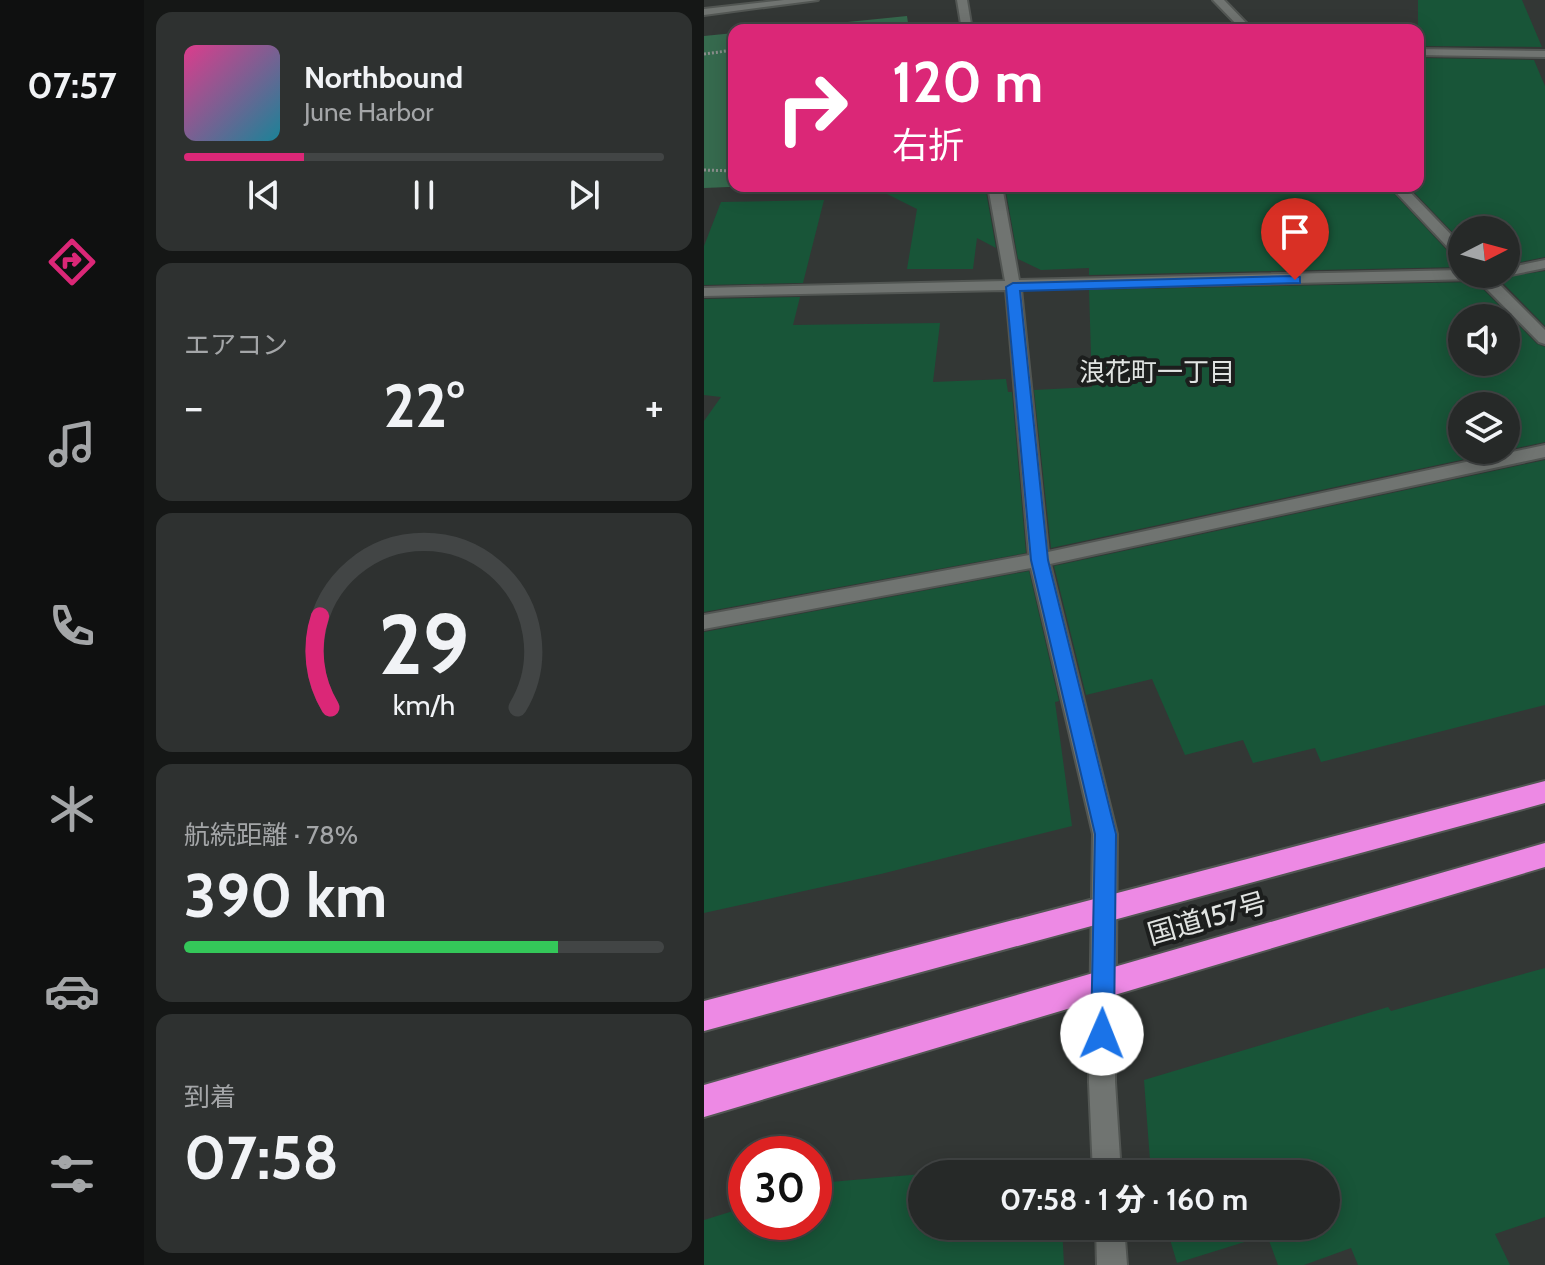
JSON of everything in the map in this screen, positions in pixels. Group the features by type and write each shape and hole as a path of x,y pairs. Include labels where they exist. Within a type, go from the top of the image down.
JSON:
{"highway":[{"name":"国道157号","path":"704,1016 1545,792"},
{"name":"国道157号","path":"704,1101 1545,855"}],"street":[{"path":"704,12 813,0"},
{"path":"962,0 966,24"},
{"path":"1218,0 1242,24"},
{"path":"1424,52 1545,54"},
{"path":"996,192 1013,287 1039,560 1105,834 1102,1082 1106,1160"},
{"path":"1403,192 1448,239"},
{"path":"1520,269 1545,264"},
{"path":"704,292 1448,276"},
{"path":"1498,288 1545,339"},
{"path":"704,622 1039,560 1545,451"},
{"path":"1111,1240 1112,1265"}],"path":[{"path":"704,54 728,51"},
{"path":"704,170 728,171"}],"green space":[{"path":"907,16 908,24 828,24"},
{"path":"728,34 728,187 704,188 704,36"}],"building":[{"path":"1418,0 1522,0 1542,47 1424,46 1424,24 1418,24"},
{"path":"1424,58 1534,60 1545,86 1545,257 1520,262 1520,216 1448,216 1448,227 1414,192 1424,192"},
{"path":"883,192 986,192 996,248 977,238 973,269 907,269 917,209"},
{"path":"1006,192 1393,192 1448,251 1448,267 1089,275 1089,268 1041,270 1018,259"},
{"path":"824,200 803,283 704,285 704,246 721,202"},
{"path":"1545,271 1545,326 1508,288 1520,288 1520,275"},
{"path":"1448,283 1448,288 1482,288 1498,304 1448,304 1448,376 1520,376 1520,327 1537,344 1545,347 1545,442 1520,447 1520,392 1448,392 1448,463 1051,548 1034,390 1092,387 1089,290"},
{"path":"800,297 793,325 940,323 933,382 1006,379 1008,392 1012,392 1026,553 704,612 704,421 721,397 704,395 704,299"},
{"path":"1545,460 1545,705 1321,762 1315,748 1253,763 1243,740 1185,755 1152,679 1086,695 1054,566"},
{"path":"1029,571 1059,701 1055,702 1072,826 881,874 704,913 704,632"},
{"path":"1545,968 1545,1217 1495,1234 1510,1265 1358,1265 1351,1248 1304,1265 1278,1265 1269,1240 1340,1240 1340,1160 1150,1160 1144,1080 1388,1007 1391,1011"},
{"path":"908,1175 908,1240 1063,1240 1064,1265 704,1265 704,1220 728,1213 728,1240 832,1240 832,1182"},
{"path":"1170,1240 1251,1240 1177,1263"}],"district":[{"name":"浪花町一丁目","path":"1157,372"}],"route":[{"path":"1102,1034 1105,834 1039,560 1013,287 1295,280"}]}
